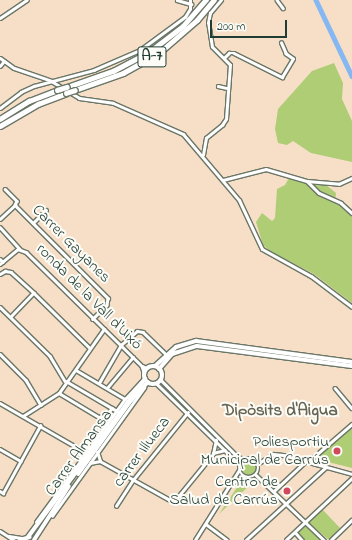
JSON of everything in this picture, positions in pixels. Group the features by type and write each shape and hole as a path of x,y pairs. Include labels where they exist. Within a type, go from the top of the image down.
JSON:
{"highway":[{"name":"A-7","path":"0,119 29,101 67,86 113,71 144,55 183,26 206,0"},
{"name":"A-7","path":"0,126 38,104 123,74 159,53 197,20 214,0"}],"main road":[{"path":"146,380 156,383 160,379 157,368 166,354 180,345 196,341 352,362"},
{"path":"146,380 144,372 147,368 157,368 172,354 182,348 197,346 352,366"},
{"path":"21,539 36,532 72,478 146,380"},
{"name":"Carrer Almansa","path":"34,540 36,532 144,386 146,380"},
{"path":"28,537 34,540"}],"street":[{"path":"0,18 27,0"},
{"path":"177,0 191,4"},
{"path":"0,108 21,92 51,81 94,70 140,50 179,22 188,13 191,4 190,0"},
{"path":"202,155 206,138 225,122 227,88 231,68 224,58 212,47 208,23 210,13 221,0"},
{"path":"277,0 283,8"},
{"path":"224,58 229,53 234,53 282,77 293,59 286,54 280,43"},
{"path":"0,58 20,71 51,81 79,98 113,103 179,131 223,180 246,212 262,249 311,276 352,307"},
{"path":"0,66 4,62"},
{"path":"218,86 227,88"},
{"path":"223,180 266,169 307,181 338,184 352,178"},
{"path":"307,181 319,193 341,203 352,213"},
{"name":"Carrer Gayanes","path":"5,188 17,201 15,205 108,300 107,305 94,319"},
{"path":"0,219 15,205"},
{"path":"33,223 46,210"},
{"path":"0,227 20,249"},
{"name":"ronda de la Vall d'Uixó","path":"0,264 20,249 142,366 147,368"},
{"path":"0,259 3,262"},
{"path":"0,274 5,271 11,272 90,348"},
{"path":"11,318 34,294"},
{"path":"0,307 50,356 65,381 116,411"},
{"path":"23,416 59,393 65,381 76,370 104,329"},
{"path":"99,383 121,345 134,332 140,331 166,354"},
{"path":"0,354 26,380 41,405"},
{"path":"107,388 133,357"},
{"name":"ronda de la Vall d'Uixó","path":"142,366 144,372"},
{"path":"76,370 125,399"},
{"path":"160,379 237,456 245,460 252,459 257,464"},
{"path":"144,386 144,390 97,452 41,531 36,532 34,526 90,446 125,399 146,380"},
{"path":"156,383 188,412 240,465"},
{"path":"335,388 352,408"},
{"path":"59,393 99,416 106,415 112,408"},
{"path":"0,403 78,448 90,446"},
{"name":"carrer Illueca","path":"116,506 133,480 188,412"},
{"path":"274,492 352,424"},
{"path":"0,491 4,493 40,426"},
{"path":"212,454 216,440"},
{"path":"78,448 81,459"},
{"path":"0,449 21,461"},
{"path":"90,463 100,461 168,500 174,500 212,454 219,450 226,450"},
{"path":"97,452 100,461"},
{"path":"257,464 276,454 352,474"},
{"path":"195,540 232,483 240,465 245,460"},
{"path":"256,475 257,464"},
{"path":"246,540 326,467"},
{"path":"239,470 244,477"},
{"path":"256,475 324,540"},
{"path":"232,483 244,477 250,478 256,475"},
{"path":"66,481 72,478"},
{"path":"286,540 352,478"},
{"path":"71,484 78,480"},
{"path":"331,540 352,520"},
{"path":"206,524 226,540"},
{"path":"0,530 14,540"},
{"path":"294,532 302,540"},
{"path":"9,536 21,539"}],"green space":[{"path":"334,63 343,83 342,99 352,121 352,162 311,153 293,141 287,145 278,143 275,129 278,109 312,71"},
{"path":"289,178 325,184 336,193 335,201 352,214 352,303 314,274 271,252 263,245 256,222 262,213 272,221 275,218 277,189 285,185"},
{"name":"Poliesportiu Municipal de Carrús","path":"352,427 352,468 316,459 316,457"},
{"path":"246,461 252,461 256,465 256,471 252,475 246,475 242,471 242,465"},
{"path":"242,481 251,484 219,514 240,483"},
{"path":"322,509 340,528 329,540 308,522"},
{"path":"306,523 322,540 304,540 296,532"}],"waterway":[{"path":"316,0 352,76"}],"place":[{"name":"Poliesportiu Municipal de Carrús","path":"337,451"},
{"name":"Centro de Salud de Carrús","path":"287,491"}],"district":[{"name":"Dipòsits d'Aigua","path":"280,411"}]}
